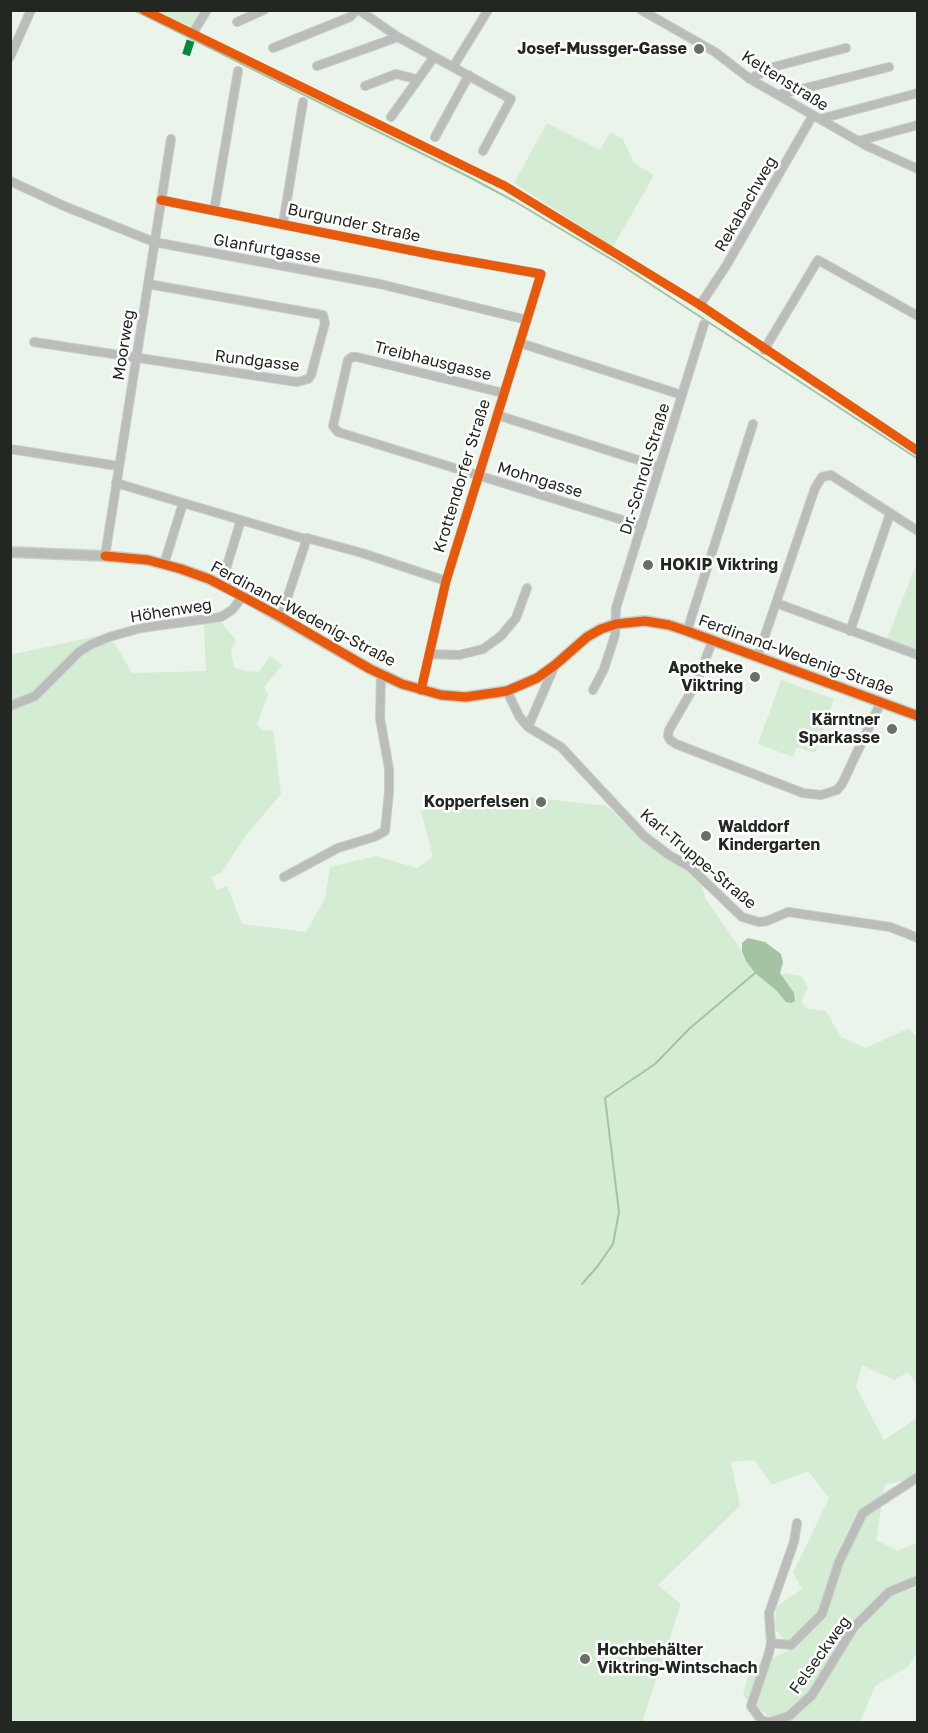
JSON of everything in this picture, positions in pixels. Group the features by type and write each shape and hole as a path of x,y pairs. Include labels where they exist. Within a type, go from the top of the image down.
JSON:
{"street":[{"path":"10,57 31,10"},
{"path":"193,33 207,10"},
{"path":"237,22 264,10"},
{"path":"273,48 350,17 358,10 398,37 512,99 483,150"},
{"path":"453,67 488,10"},
{"name":"Keltenstraße","path":"641,10 715,52 750,79 858,141 918,169"},
{"path":"317,66 398,37"},
{"path":"750,79 773,67 846,48"},
{"path":"391,117 416,79 434,57"},
{"path":"778,95 889,67"},
{"path":"214,211 238,71"},
{"path":"365,86 396,74 416,79"},
{"path":"435,137 469,75"},
{"path":"817,117 918,93"},
{"path":"283,224 303,102"},
{"name":"Rekabachweg","path":"700,305 817,117"},
{"path":"858,141 918,125"},
{"name":"Moorweg","path":"105,556 171,139"},
{"name":"Glanfurtgasse","path":"10,181 64,206 154,242 380,284 527,320"},
{"name":"Burgunder Straße","path":"161,200 541,274"},
{"path":"764,350 818,260 918,315"},
{"name":"Krottendorfer Straße","path":"421,690 446,581 541,274"},
{"name":"Rundgasse","path":"136,358 303,382 311,375 325,323 325,318 318,313 148,284"},
{"name":"Dr.-Schroll-Straße","path":"593,690 604,669 615,635 616,608 704,324"},
{"path":"34,342 136,358"},
{"path":"519,343 682,395"},
{"name":"Treibhausgasse","path":"333,422 348,360 352,357 503,393"},
{"path":"496,415 660,467"},
{"name":"Mohngasse","path":"333,422 338,432 642,526"},
{"path":"687,631 753,424"},
{"path":"10,449 118,466"},
{"path":"758,656 815,488 822,477 831,475 918,531"},
{"path":"116,483 305,539 309,537 351,549 446,581"},
{"path":"164,564 183,503"},
{"path":"850,631 890,514"},
{"path":"224,575 241,520"},
{"path":"281,617 305,539"},
{"name":"Ferdinand-Wedenig-Straße","path":"10,552 105,556 148,560 164,564 209,579 243,596 334,650 381,674 421,690 441,695 466,697 507,691 537,678 600,629 616,624 645,621 669,625 713,640 918,716"},
{"path":"430,654 459,655 483,648 501,636 516,618 527,588"},
{"name":"Höhenweg","path":"10,706 34,696 79,652 90,645 141,628 221,617 232,610 243,596"},
{"path":"776,603 918,655"},
{"path":"713,640 695,685 669,730 670,740 803,793 821,795 837,790 881,702"},
{"path":"528,727 555,665"},
{"path":"284,878 329,852 385,831 389,770 380,718 381,674"},
{"name":"Karl-Truppe-Straße","path":"507,691 519,716 528,727 561,747 644,836 690,867 742,917 759,922 768,921 788,912 890,927 918,938"},
{"path":"771,1643 791,1645 822,1614 839,1562 863,1513 918,1477"},
{"name":"Felseckweg","path":"797,1523 794,1542 770,1613 771,1643 752,1706 761,1720 770,1722 789,1716 812,1695 854,1627 889,1592 918,1580"}],"shaded area":[{"path":"157,11 202,11 191,27"},
{"path":"547,123 600,150 610,132 623,139 634,163 654,175 613,247 514,183"},
{"path":"917,562 917,653 887,639"},
{"path":"221,622 236,640 231,650 234,667 259,672 270,656 282,665 264,687 268,694 257,724 263,731 273,730 281,794 244,838 222,872 211,877 217,890 227,886 242,924 306,932 325,898 330,867 376,856 417,868 433,857 421,811 434,803 492,794 509,800 529,797 607,806 638,836 701,881 705,898 742,951 746,961 772,980 785,973 801,976 808,987 801,1002 808,1009 826,1011 841,1037 866,1048 909,1028 918,1039 917,1386 908,1372 894,1380 862,1365 856,1387 884,1440 917,1418 917,1477 885,1485 876,1540 898,1551 917,1542 917,1578 891,1591 917,1588 917,1652 909,1666 875,1686 860,1722 776,1722 743,1696 749,1670 792,1649 775,1629 776,1607 802,1589 793,1573 829,1498 808,1471 772,1485 754,1460 731,1462 740,1506 658,1585 681,1604 642,1722 11,1722 10,710 36,699 89,650 113,641 132,673 206,671 204,624"},
{"path":"115,632 85,645 26,697 11,703 10,655"},
{"path":"781,680 834,699 815,753 797,747 793,757 758,744"},
{"path":"748,938 765,942 781,954 783,963 780,973 794,993 795,1001 786,1002 776,990 755,973 746,961 742,943"}],"waterway":[{"path":"134,10 514,201 621,265 918,459"},
{"path":"582,1284 613,1244 619,1212 605,1098 655,1064 689,1029 755,973"}],"marked path":[{"path":"186,55 193,33"}],"cycle path":[{"path":"144,10 505,186 700,305 918,451"},
{"path":"161,200 434,255 541,274 446,581 421,690"},
{"path":"105,556 148,560 209,579 281,617 370,669 402,684 441,695 466,697 507,691 537,678 587,637 601,629 616,624 645,621 687,631 918,716"}],"place":[{"name":"Josef-Mussger-Gasse","path":"699,49"},
{"name":"HOKIP Viktring","path":"648,565"},
{"name":"Apotheke Viktring","path":"755,677"},
{"name":"Kärntner Sparkasse","path":"892,729"},
{"name":"Kopperfelsen","path":"541,802"},
{"name":"Walddorf Kindergarten","path":"706,836"},
{"name":"Hochbehälter Viktring-Wintschach","path":"585,1659"}]}
